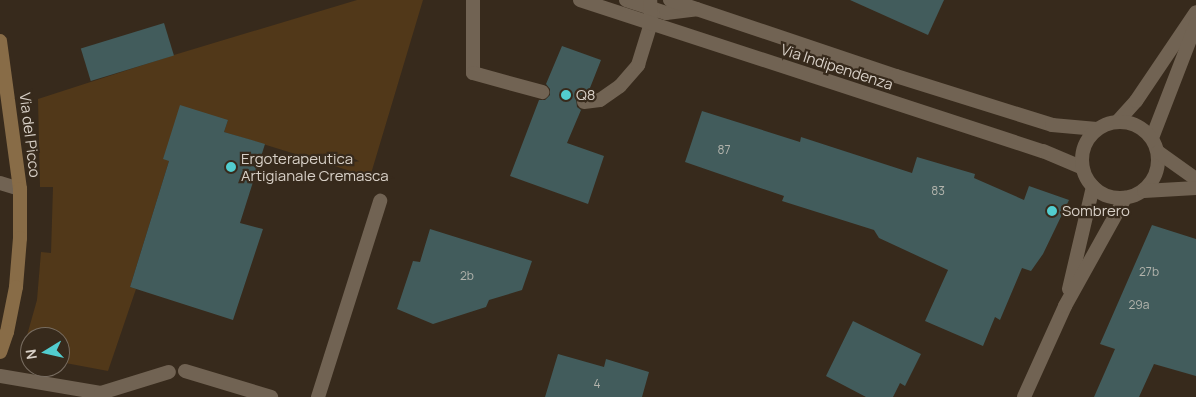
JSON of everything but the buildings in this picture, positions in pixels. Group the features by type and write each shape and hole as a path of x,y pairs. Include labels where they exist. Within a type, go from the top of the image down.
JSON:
{"main road":[{"name":"Via del Picco","path":"0,41 20,189 20,238 16,287 7,332 0,352"}],"street":[{"path":"474,0 473,73 542,92"},
{"name":"Via Indipendenza","path":"580,0 1043,151 1083,168"},
{"path":"626,0 651,4 666,13 697,9"},
{"name":"Via Indipendenza","path":"670,0 896,76 1052,125 1097,129"},
{"path":"584,102 600,100 620,86 638,65 651,23 651,4"},
{"path":"1118,121 1136,101 1196,12"},
{"path":"1152,138 1196,24"},
{"path":"1144,190 1157,174 1159,162 1158,152 1152,138 1142,127 1132,122 1118,121 1107,123 1097,129 1089,137 1084,148 1083,168 1093,187 1113,198 1125,198 1144,190 1196,188"},
{"path":"1158,152 1196,179"},
{"path":"0,183 20,189"},
{"path":"1065,306 1093,187"},
{"path":"1024,397 1065,306 1125,198"},
{"path":"318,397 380,201"},
{"path":"185,371 271,397"},
{"path":"0,376 102,394 169,372"}],"shaded area":[{"path":"357,0 423,0 370,177 224,132 228,120 169,161 130,287 136,289 108,371 70,364 70,327 29,327 37,300 41,252 51,253 53,187 40,187 38,99 174,55"}],"place":[{"name":"Q8","path":"566,95"},
{"name":"Ergoterapeutica Artigianale Cremasca","path":"231,167"},
{"name":"Sombrero","path":"1052,211"}]}
